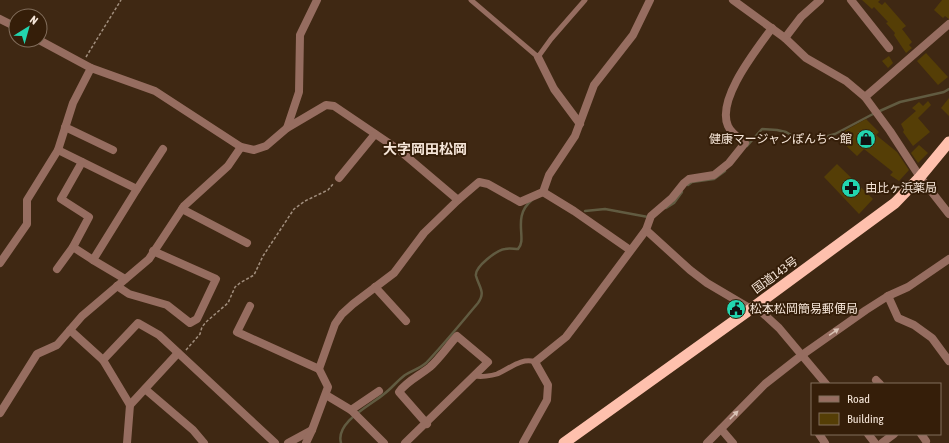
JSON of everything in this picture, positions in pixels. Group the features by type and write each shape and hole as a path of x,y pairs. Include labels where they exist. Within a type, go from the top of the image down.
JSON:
{"highway":[{"name":"国道143号","path":"564,443 895,203 920,178 949,142"}],"street":[{"path":"287,128 299,92 300,35 317,0"},
{"path":"320,369 336,324 342,314 375,286 394,273 424,233 479,182 488,184 520,202 542,192 549,175 575,136 594,85 633,34 650,0"},
{"path":"734,0 785,38 806,58 846,81 865,97 920,178 949,214"},
{"path":"785,38 801,17 820,0"},
{"path":"852,0 889,48"},
{"path":"865,97 949,24"},
{"path":"523,443 547,400 548,385 535,362 566,337 580,320 646,230 650,217 672,198 684,183 689,180 714,175 720,171 745,143 733,133 728,126 726,111 734,83 772,28"},
{"path":"48,45 91,68 155,91 241,146 254,150 266,146 287,128 326,105 334,106 398,150 458,200"},
{"path":"538,57 554,89 580,124"},
{"path":"0,263 27,224 26,200 58,150 73,103 91,68"},
{"path":"65,127 114,150"},
{"path":"340,178 375,134"},
{"path":"0,413 37,354 57,345 82,316 149,259 182,209 228,166 241,146"},
{"path":"93,260 163,149"},
{"path":"58,150 137,189"},
{"path":"57,269 73,247 89,217 61,199 82,162"},
{"path":"542,192 574,211 630,250"},
{"path":"182,209 247,243"},
{"path":"646,230 690,270 707,283 753,307 779,328 825,383"},
{"path":"73,247 125,279"},
{"path":"117,286 129,294 167,306 190,323 197,319 216,279 153,251"},
{"path":"707,443 765,384 802,355 866,310 888,296 908,287 949,259"},
{"path":"375,286 406,321"},
{"path":"888,296 898,318 914,325 932,338 949,361"},
{"path":"250,306 237,332 320,369 328,387 306,443"},
{"path":"103,360 138,323 159,335 275,443"},
{"path":"70,330 103,360 130,405 126,443"},
{"path":"405,443 426,424 488,362 457,336 431,366 417,377 405,383 399,392 426,424"},
{"path":"130,405 180,355"},
{"path":"145,389 192,430 204,443"},
{"path":"354,413 379,391"},
{"path":"326,395 354,413 384,443"},
{"path":"721,429 733,443"},
{"path":"288,443 312,430"},
{"path":"820,435 826,443"},
{"path":"869,435 875,443"},
{"path":"882,443 893,435"},
{"path":"922,435 926,441"}],"lane":[{"path":"471,0 538,57 551,39 585,0"},
{"path":"475,376 494,375 508,367 522,362 531,360 535,362"}],"path":[{"path":"82,64 121,0"},
{"path":"180,355 200,334 202,327 206,322 228,303 235,287 254,275 263,256 294,209 305,201 328,190 340,178"}],"building":[{"path":"862,0 880,0 878,2 882,5 885,2 906,26 902,29 912,42 909,45 912,48 906,53 894,35 895,33 886,23 888,22 874,7 872,9"},
{"path":"942,0 949,0 949,19 945,16 943,18 934,10"},
{"path":"926,53 948,77 938,85 917,61"},
{"path":"889,56 893,63 888,68 882,61"},
{"path":"949,98 949,116 941,108"},
{"path":"928,101 931,105 918,118 930,132 913,146 903,132 904,130 901,124 916,111 912,108 919,102 923,106"},
{"path":"866,119 879,132 876,135 897,152 909,170 899,181 890,175 893,172 864,149 857,156 839,139 846,130"},
{"path":"919,145 928,153 918,163 911,153"},
{"path":"837,164 873,199 859,214 824,177"}],"waterway":[{"path":"747,146 762,129 786,132 801,141 807,142 835,134 900,102 944,92 949,89"},
{"path":"688,185 692,182 714,179 725,171"},
{"path":"666,208 674,203 682,192"},
{"path":"341,443 343,428 349,421 387,392 405,375 426,363 478,303 482,293 476,272 482,264 497,252 507,249 518,249 521,245 522,213 532,200"},
{"path":"585,211 605,209 648,217"}],"place":[{"name":"健康マージャンぽんち～館","path":"866,139"},
{"name":"由比ヶ浜薬局","path":"851,188"},
{"name":"松本松岡簡易郵便局","path":"736,309"}],"district":[{"name":"大字岡田松岡","path":"425,149"}]}
